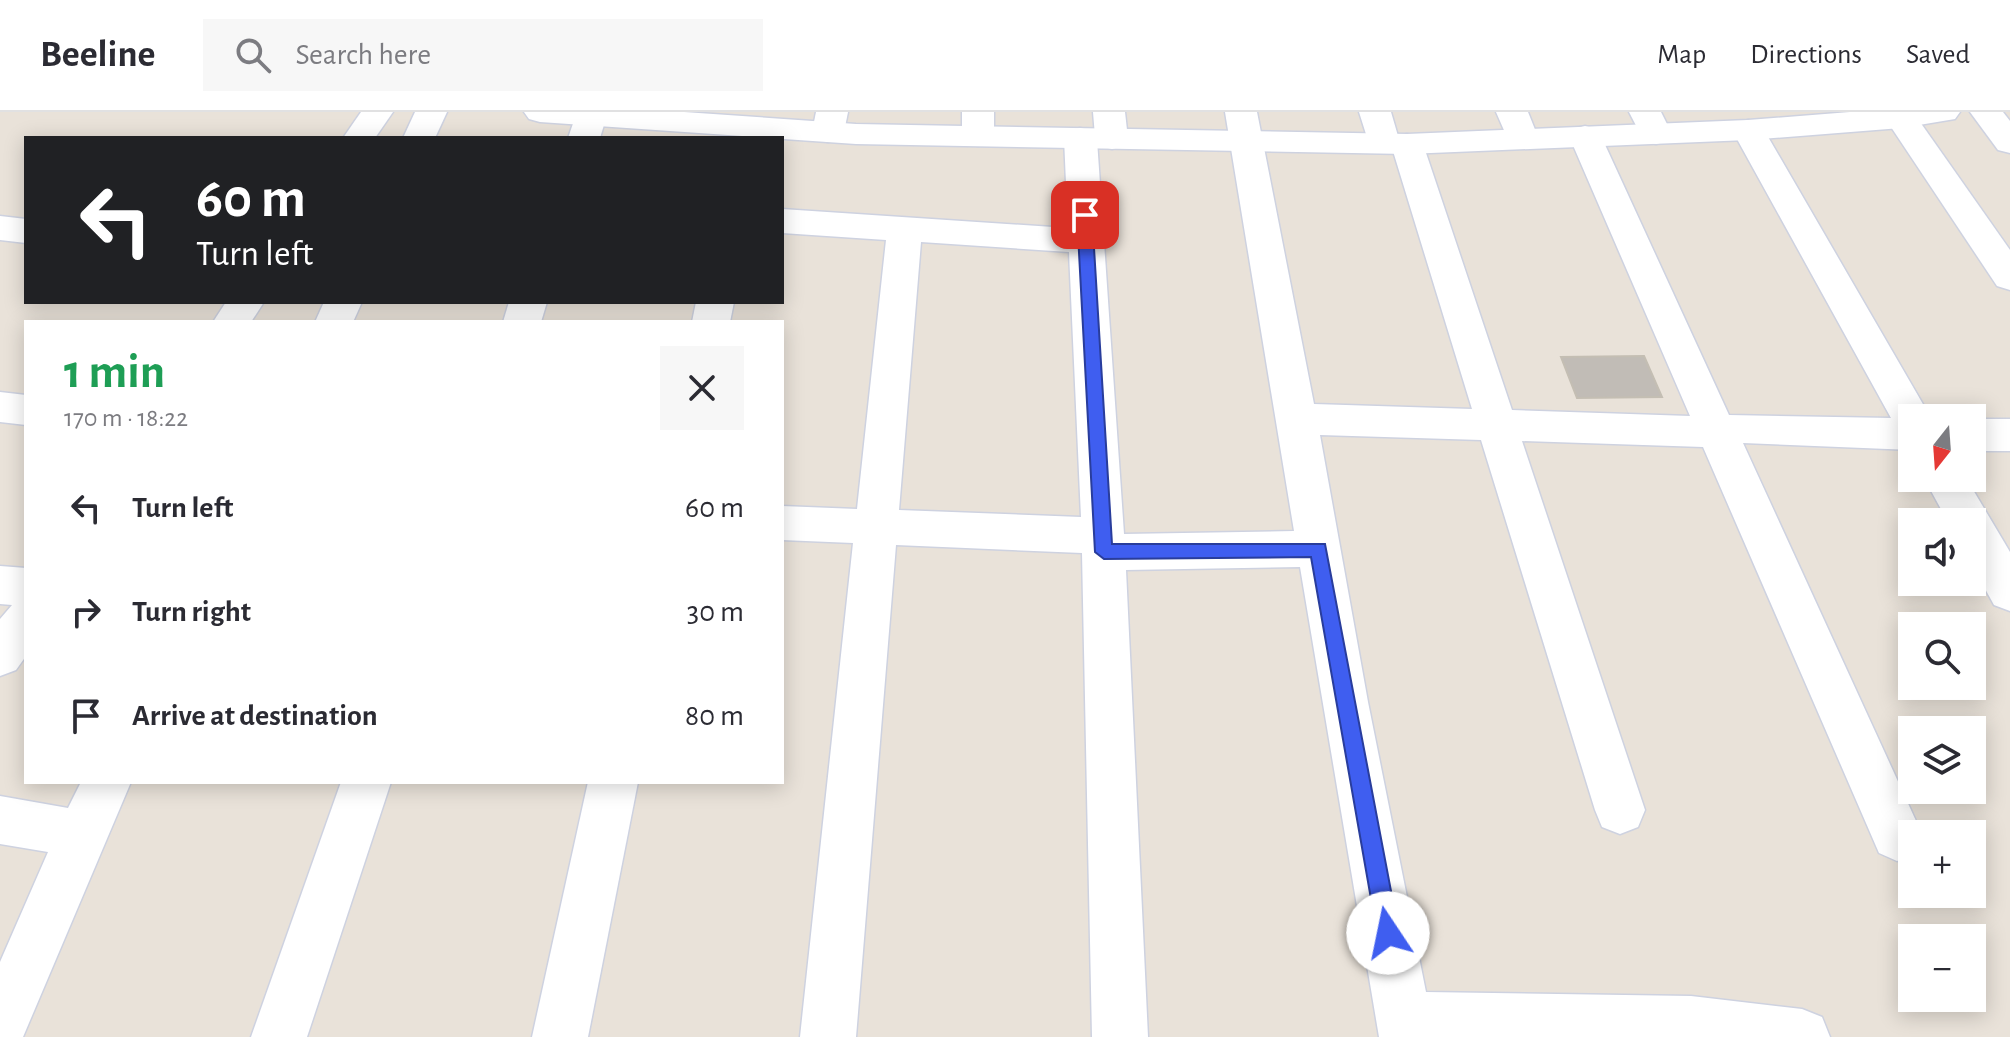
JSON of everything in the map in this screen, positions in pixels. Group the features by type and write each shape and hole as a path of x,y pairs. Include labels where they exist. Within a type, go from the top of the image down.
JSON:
{"street":[{"path":"360,136 377,112"},
{"path":"420,136 431,112"},
{"path":"540,112 555,112 588,127 687,117 751,132 830,122 1100,130 1244,127 1395,144 1517,125 1585,136 1650,123 1768,123 1901,118 1944,112"},
{"path":"1375,112 1395,144 1497,426 1620,810"},
{"path":"1986,112 2010,143"},
{"path":"1901,118 2010,277"},
{"path":"1768,123 1905,404"},
{"path":"1244,127 1344,702 1406,1028 1691,1024 1802,1037"},
{"path":"1100,130 1086,241 1104,544 1120,1037"},
{"path":"1585,136 1897,836"},
{"path":"784,221 1086,241"},
{"path":"0,228 24,231"},
{"path":"828,1037 905,229"},
{"path":"0,407 24,410"},
{"path":"1297,419 1717,432 1742,428 1898,434"},
{"path":"1986,435 2010,435"},
{"path":"784,523 1104,544 1319,549"},
{"path":"1986,550 2010,592"},
{"path":"0,585 24,587"},
{"path":"0,656 24,622"},
{"path":"0,675 24,678"},
{"path":"0,1026 105,784"},
{"path":"279,1037 365,784"},
{"path":"560,1037 613,784"},
{"path":"0,820 19,821 81,835"}],"building":[{"path":"1644,356 1662,397 1577,398 1561,357"}],"route":[{"path":"1085,215 1104,552 1319,549 1344,702 1388,933"}]}
